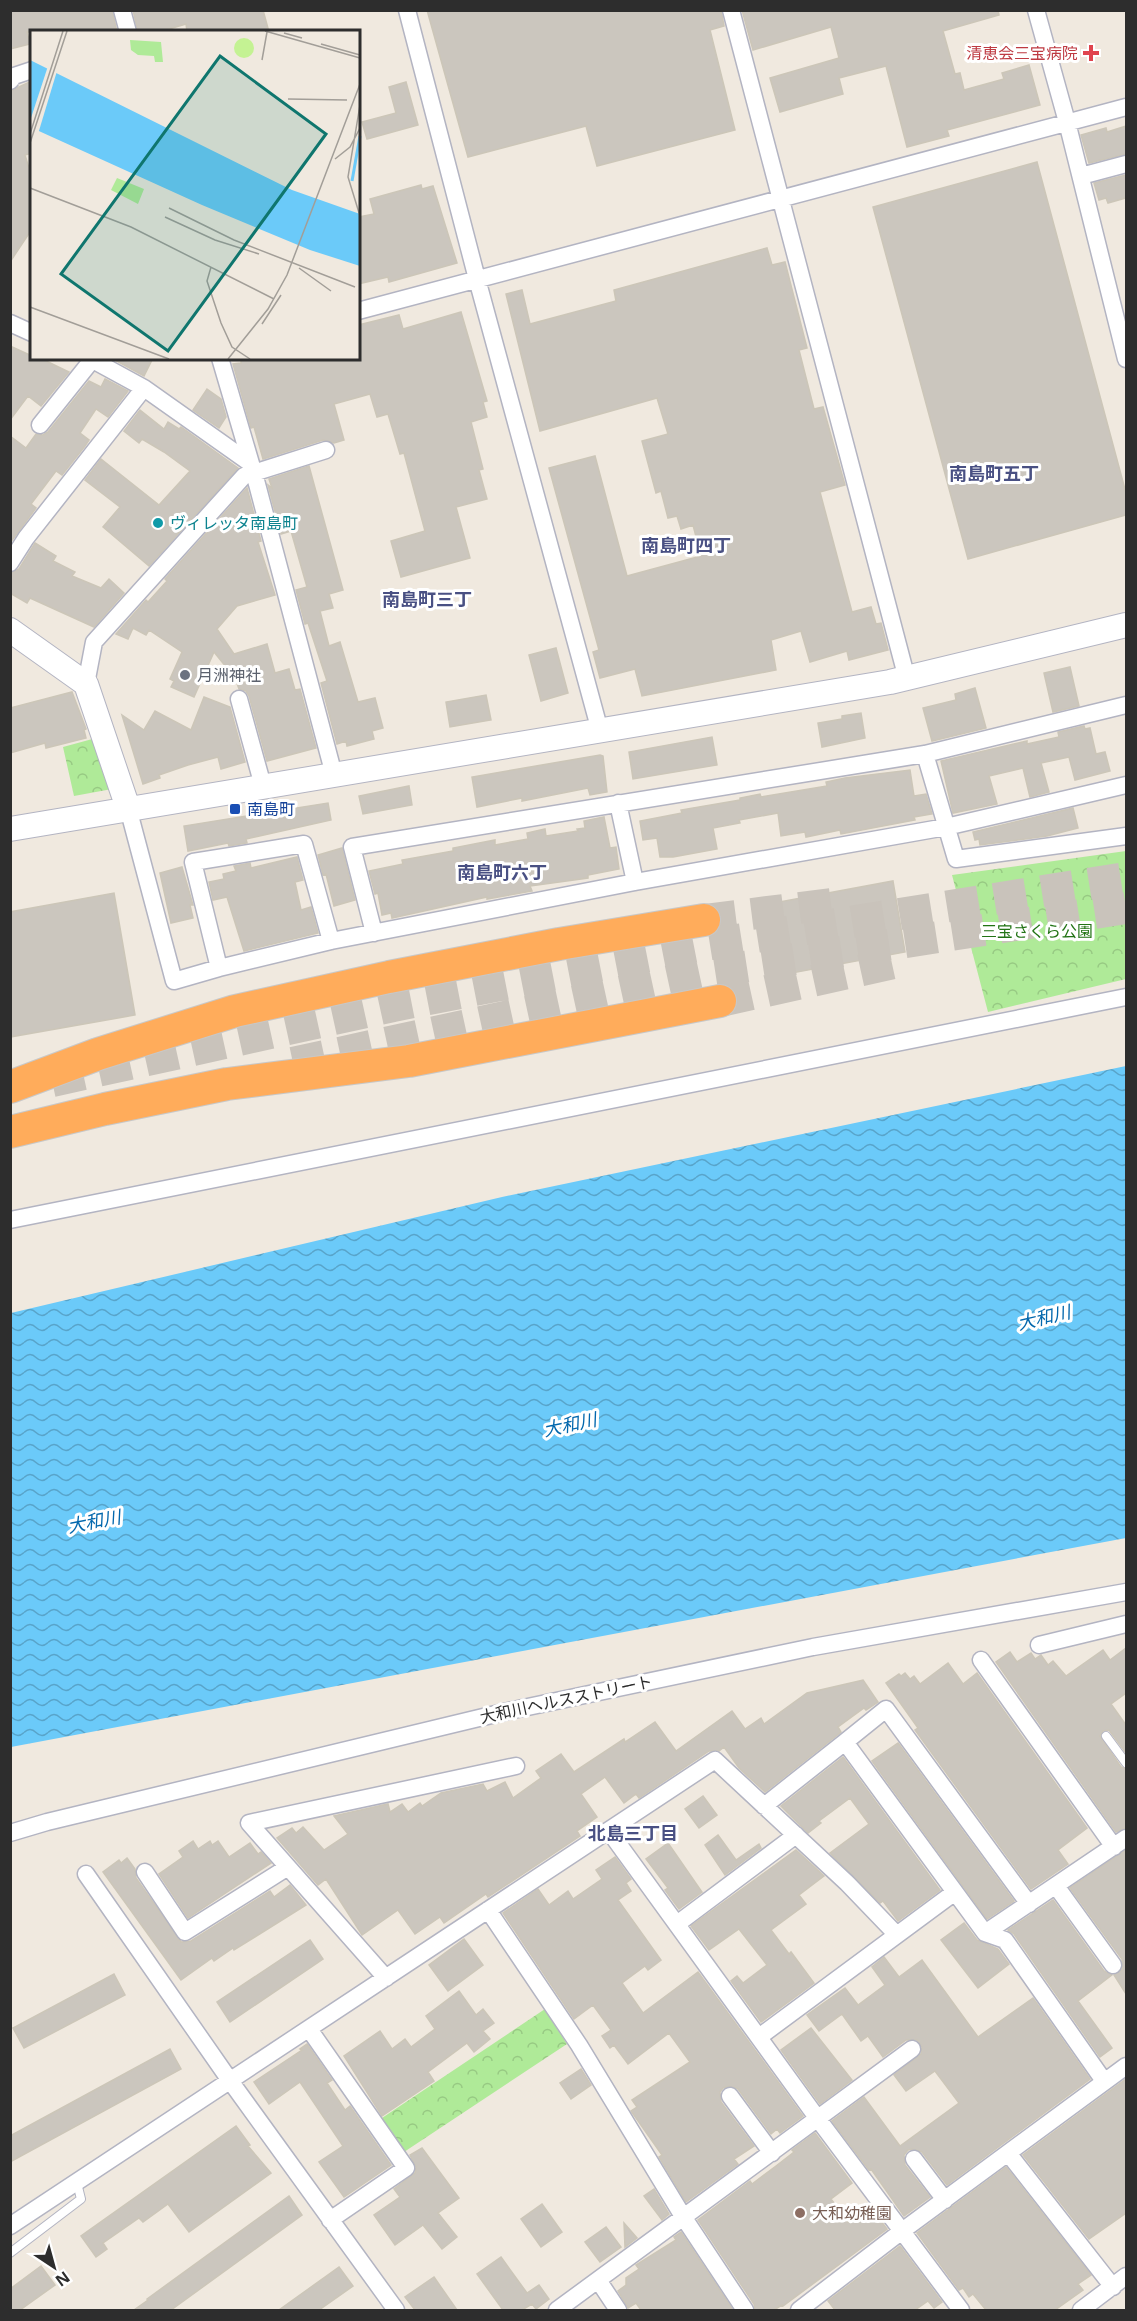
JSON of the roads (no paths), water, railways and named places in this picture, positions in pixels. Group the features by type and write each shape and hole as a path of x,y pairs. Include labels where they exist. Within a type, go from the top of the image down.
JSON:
{"highway":[{"path":"10,1087 98,1054 235,1011 389,977 559,944 704,920"},
{"path":"10,1132 105,1109 227,1084 409,1061 720,1000"}],"street":[{"path":"123,10 128,30"},
{"path":"407,10 477,279 600,731"},
{"path":"731,10 907,678"},
{"path":"1036,10 1081,176 1126,359"},
{"path":"10,81 14,76 30,71"},
{"path":"360,310 1126,107"},
{"path":"1081,176 1126,164"},
{"path":"10,323 30,332"},
{"path":"39,424 89,360"},
{"path":"92,360 144,388 251,467"},
{"path":"221,360 334,776"},
{"path":"10,563 26,538 144,388"},
{"path":"326,450 251,467 94,642 86,684 128,808 174,981 331,941 635,882 946,827 1126,785"},
{"path":"10,829 907,678 1126,625"},
{"path":"10,630 86,684"},
{"path":"239,699 263,786"},
{"path":"374,933 352,847 925,754 1126,705"},
{"path":"925,754 956,859 1126,836"},
{"path":"618,803 635,882"},
{"path":"219,968 193,862 304,844 331,941"},
{"path":"10,1220 1126,997"},
{"name":"大和川ヘルスストリート","path":"10,1833 504,1712 813,1647 1126,1592"},
{"path":"1039,1645 1126,1624"},
{"path":"981,1660 1120,1843 985,1933"},
{"path":"764,1806 886,1709 1029,1904"},
{"path":"845,1742 985,1933 1005,1940 1104,2081"},
{"path":"10,2226 715,1760 847,1883 897,1935"},
{"path":"386,1978 249,1822 516,1766"},
{"path":"609,1831 818,2119 961,2310"},
{"path":"677,1924 796,1835"},
{"path":"145,1872 185,1932 288,1867"},
{"path":"86,1874 231,2082 396,2310"},
{"path":"1056,1886 1113,1965"},
{"path":"759,2037 955,1892"},
{"path":"488,1910 579,2044 684,2218 745,2310"},
{"path":"309,2029 406,2168 330,2220"},
{"path":"557,2310 912,2049"},
{"path":"799,2310 821,2304 902,2231 1126,2066"},
{"path":"730,2096 772,2153"},
{"path":"1008,2153 1113,2287"},
{"path":"914,2158 945,2200"},
{"path":"1081,2310 1126,2276"},
{"path":"598,2280 618,2310"}],"lane":[{"path":"1106,1736 1126,1763"},
{"path":"10,2253 81,2199 77,2183"}],"water":[{"name":"大和川","path":"1126,1066 1126,1538 11,1747 11,1313 502,1197"}],"tunnel":[{"path":"52,1081 393,1006 705,945 1126,878"},
{"path":"704,920 831,904"},
{"path":"293,1063 711,972 1126,908"},
{"path":"720,1001 894,963"}],"place":[{"name":"清恵会三宝病院","path":"1091,53"},
{"name":"ヴィレッタ南島町","path":"158,523"},
{"name":"月洲神社","path":"185,675"},
{"name":"南島町","path":"235,809"},
{"name":"大和幼稚園","path":"800,2213"}],"district":[{"name":"南島町五丁","path":"994,474"},
{"name":"南島町四丁","path":"686,546"},
{"name":"南島町三丁","path":"427,600"},
{"name":"南島町六丁","path":"502,873"},
{"name":"北島三丁目","path":"633,1834"}],"park label":[{"name":"三宝さくら公園","path":"1037,931"}]}
